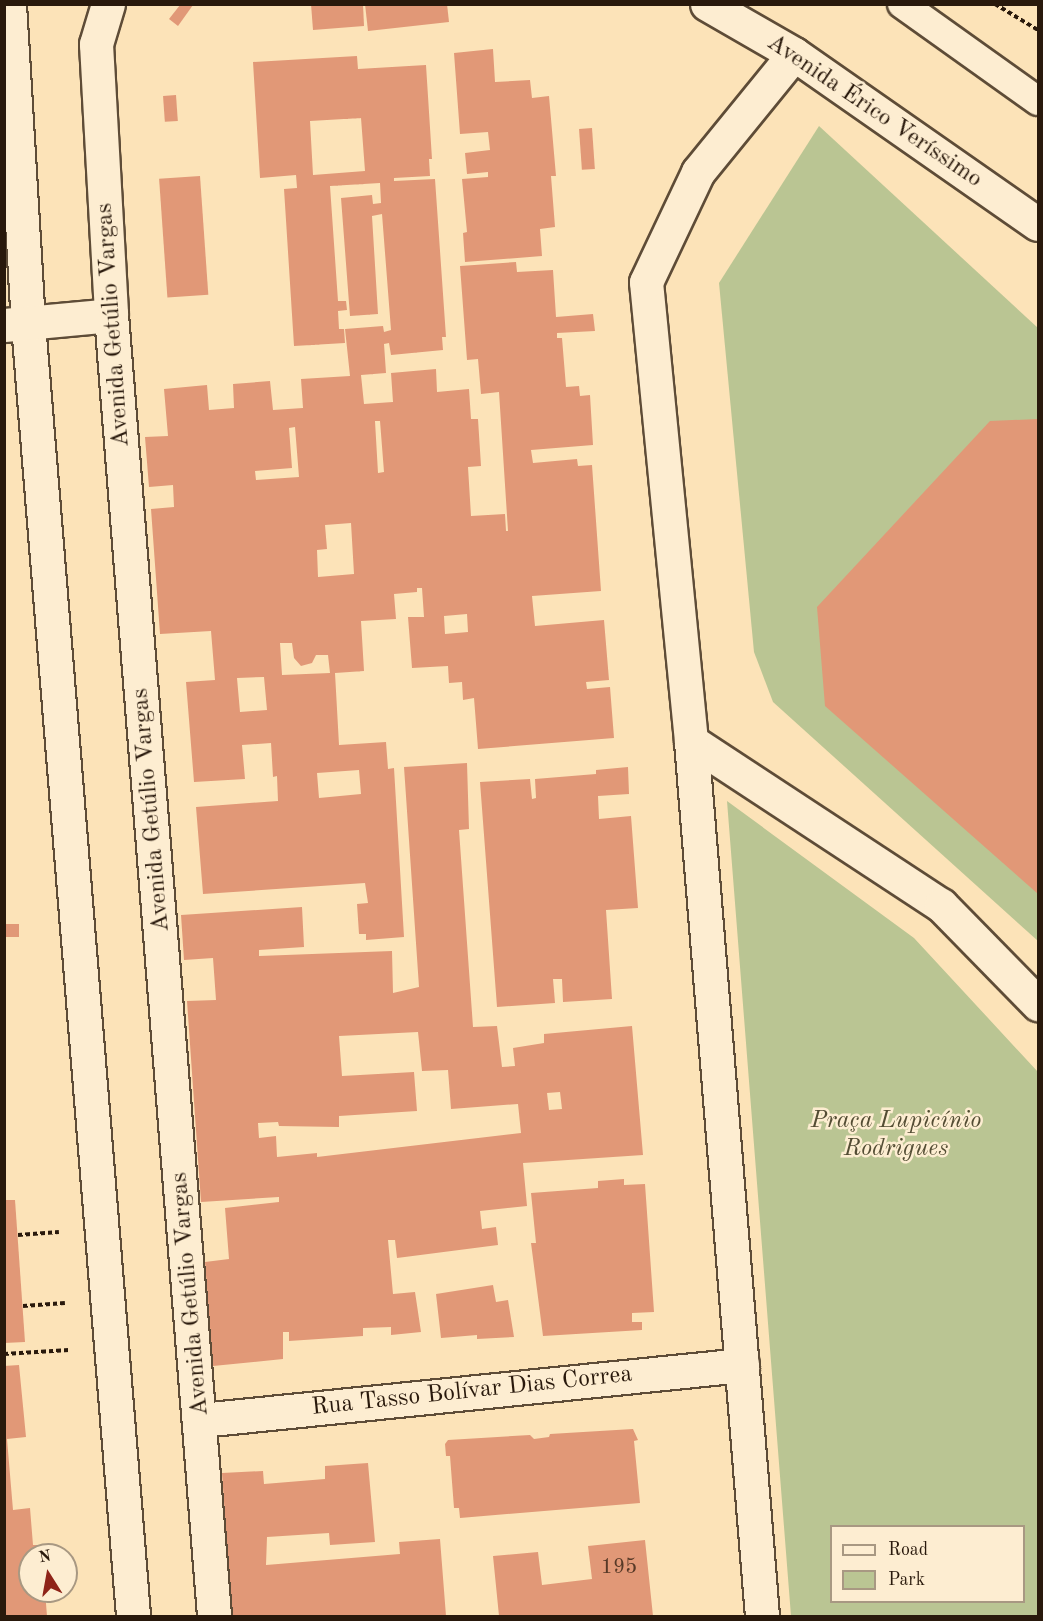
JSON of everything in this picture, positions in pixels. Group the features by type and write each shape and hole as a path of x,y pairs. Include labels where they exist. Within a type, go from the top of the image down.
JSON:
{"main road":[{"path":"9,4 16,325 112,1347 133,1617"},
{"name":"Avenida Getúlio Vargas","path":"108,4 96,44 111,315 201,1420 214,1617"},
{"name":"Avenida Érico Veríssimo","path":"707,4 794,54 1038,224"},
{"path":"762,1617 691,741 646,282 698,172 794,54"},
{"path":"16,325 111,315"},
{"path":"691,741 941,905 1038,1004"},
{"name":"Rua Tasso Bolívar Dias Correa","path":"201,1420 742,1365"}],"lane":[{"path":"902,4 1038,101"}],"path":[{"path":"995,4 1038,30"},
{"path":"4,1354 112,1347"}],"green space":[{"path":"819,126 1038,328 1038,941 773,702 754,652 719,283"},
{"name":"Praça Lupicínio Rodrigues","path":"727,801 914,938 1038,1072 1038,1616 791,1616"}],"building":[{"path":"311,4 363,4 364,26 313,30"},
{"path":"365,4 447,4 449,22 368,31"},
{"path":"180,5 193,5 178,26 169,19"},
{"path":"493,49 495,82 530,80 532,98 549,96 556,176 551,176 555,227 540,229 542,256 465,262 463,233 467,232 462,179 488,177 488,172 467,174 465,153 490,150 488,132 460,134 454,53"},
{"path":"357,56 358,69 426,65 432,159 429,159 430,176 394,178 394,181 435,179 446,337 442,337 443,350 391,355 389,343 384,344 386,373 361,375 364,404 393,402 391,373 436,369 437,392 469,389 471,419 478,419 481,466 468,467 471,516 505,514 506,531 508,531 499,392 481,394 478,359 467,360 460,266 516,262 517,272 553,270 556,317 593,314 595,331 557,333 557,338 562,338 566,387 579,386 580,396 590,395 593,445 531,450 533,463 577,459 578,466 592,465 601,591 532,596 535,626 604,620 609,680 586,682 587,689 610,687 614,738 478,749 474,698 463,700 462,682 449,683 448,666 412,668 408,617 424,617 422,588 417,588 417,592 394,594 396,619 361,621 364,671 335,673 339,745 386,742 388,769 394,768 404,937 366,940 366,934 359,934 357,904 368,903 365,883 203,894 196,807 278,801 277,776 273,777 271,743 242,745 245,779 194,782 186,682 215,680 211,631 160,634 151,509 174,507 173,485 149,487 145,437 168,436 164,389 207,385 209,410 234,408 233,384 270,381 273,410 303,408 301,379 350,376 345,329 383,326 384,332 391,330 382,214 372,216 378,314 350,316 341,198 372,195 373,204 381,203 380,183 330,186 338,301 346,301 347,310 338,311 339,329 344,329 345,343 294,346 284,189 297,188 296,175 260,178 253,62","holes":["361,118 365,171 313,175 310,121","375,421 380,421 384,472 378,473","295,427 299,477 256,480 255,471 292,468 289,428","351,523 354,574 318,577 317,550 327,549 325,525","467,614 468,632 445,634 444,616","280,643 292,643 294,658 301,666 312,663 316,655 328,655 330,673 282,675","264,677 267,710 240,712 237,678","359,770 361,794 319,798 317,773"]},
{"path":"176,95 178,121 165,122 163,96"},
{"path":"592,128 595,169 582,170 579,129"},
{"path":"200,176 208,295 167,298 159,179"},
{"path":"1038,419 1038,894 825,706 817,607 990,421"},
{"path":"467,763 469,829 459,830 473,1027 497,1026 502,1067 515,1066 513,1048 544,1043 544,1034 632,1026 643,1155 523,1163 527,1206 480,1211 482,1229 496,1227 498,1245 397,1258 395,1240 388,1240 393,1294 415,1292 421,1332 391,1335 391,1327 363,1328 363,1336 289,1341 289,1332 283,1332 283,1359 213,1366 205,1262 229,1259 225,1208 279,1202 279,1197 201,1202 187,1001 216,1000 213,958 184,960 181,915 302,907 304,947 259,950 259,956 392,951 393,993 419,987 404,767","holes":["418,1032 422,1071 448,1070 451,1109 518,1104 521,1133 317,1157 317,1153 277,1157 276,1136 259,1138 258,1123 278,1122 279,1126 339,1127 339,1116 417,1111 414,1072 342,1076 339,1036","560,1092 562,1109 549,1110 547,1093"]},
{"path":"628,767 629,794 598,796 599,819 631,816 638,908 606,910 612,999 563,1002 562,979 553,979 555,1003 497,1007 480,782 530,779 532,799 536,798 535,779 596,774 596,770"},
{"path":"4,924 19,924 19,937 4,937"},
{"path":"624,1179 624,1185 645,1184 654,1312 632,1313 632,1322 642,1322 642,1330 543,1336 531,1243 536,1243 531,1193 598,1188 598,1181"},
{"path":"4,1200 15,1200 25,1342 4,1343"},
{"path":"493,1285 496,1302 508,1300 514,1337 477,1339 477,1335 441,1338 436,1294"},
{"path":"19,1365 26,1437 7,1439 13,1510 30,1508 33,1543 18,1543 18,1603 46,1603 47,1616 4,1616 4,1366"},
{"path":"633,1429 638,1440 634,1441 640,1503 460,1518 459,1508 454,1508 450,1456 446,1456 445,1444 448,1440 530,1435 534,1439 549,1437 550,1434"},
{"path":"368,1463 375,1542 330,1545 329,1533 267,1537 266,1565 400,1554 399,1542 440,1539 446,1616 232,1616 222,1473 263,1471 264,1484 325,1479 325,1466"},
{"path":"645,1540 653,1616 499,1616 493,1556 538,1552 542,1585 592,1579 588,1546"}]}
